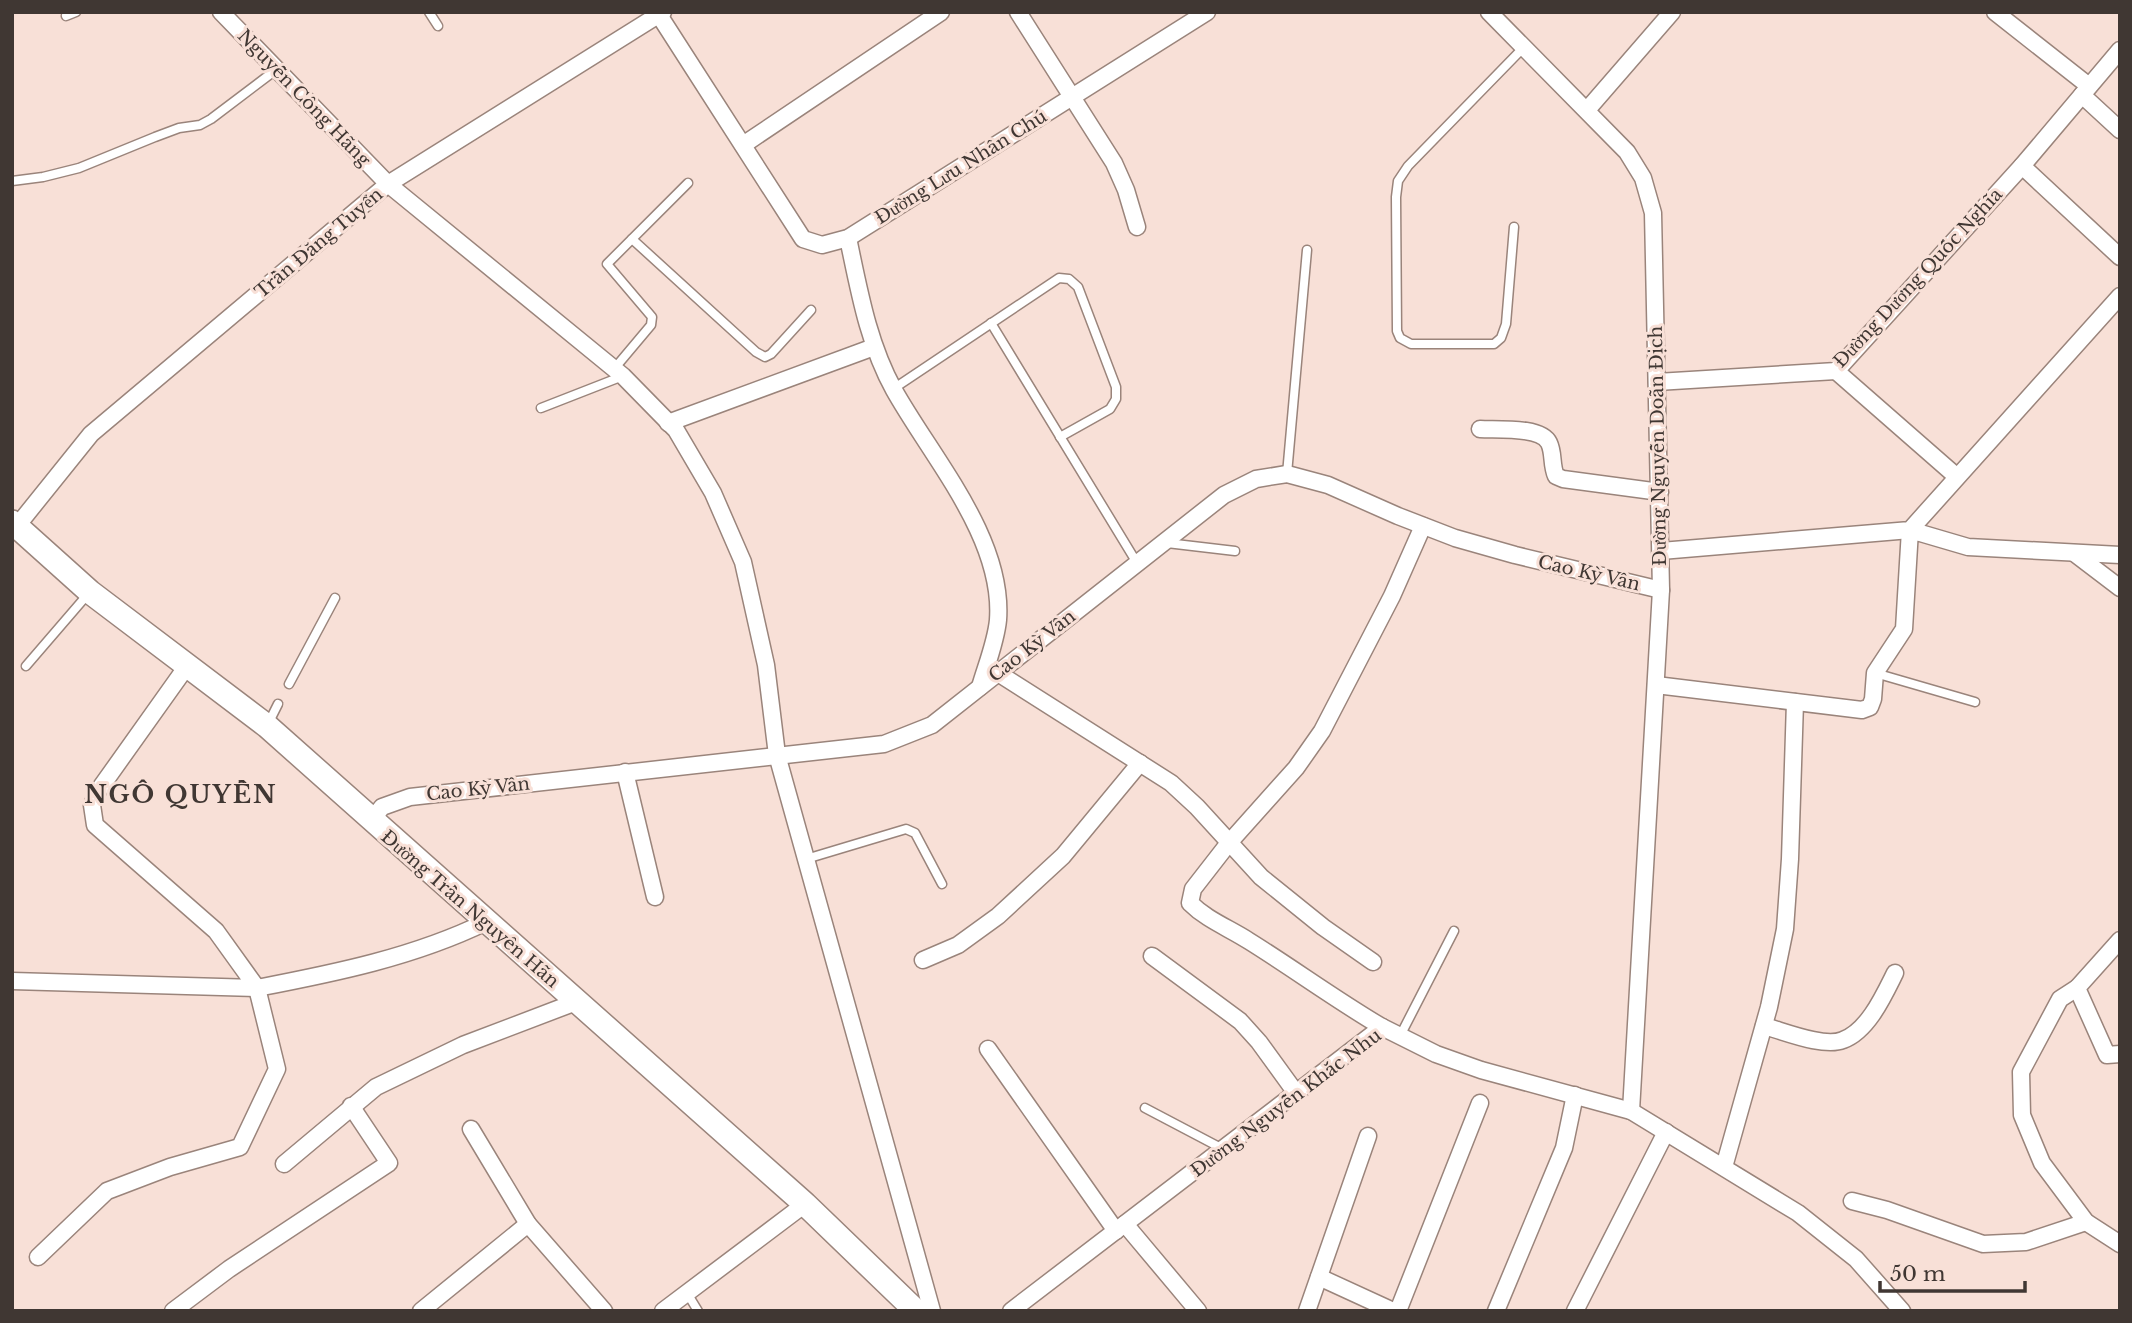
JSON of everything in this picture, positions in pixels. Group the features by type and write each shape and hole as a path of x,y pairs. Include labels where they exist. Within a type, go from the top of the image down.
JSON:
{"street":[{"name":"Nguyễn Công Hãng","path":"220,12 388,184 619,373 676,430 713,493 743,562 766,664 777,755 932,1311"},
{"path":"743,145 941,12"},
{"path":"1018,12 1114,163 1126,190 1136,227"},
{"name":"Đường Lưu Nhân Chú","path":"661,13 803,239 822,245 848,238 1207,12"},
{"name":"Đường Nguyễn Doãn Địch","path":"1489,12 1628,152 1643,178 1653,213 1661,590 1631,1111"},
{"path":"1587,110 1672,12"},
{"path":"1994,12 2086,91 2120,130"},
{"name":"Trần Đăng Tuyển","path":"14,524 91,434 388,184 642,22 661,13"},
{"name":"Đường Dương Quốc Nghĩa","path":"1657,382 1836,371 2022,166 2120,50"},
{"path":"2022,166 2120,257"},
{"path":"848,238 874,347 893,389 970,516 986,550 997,590 998,622 980,687"},
{"path":"1656,685 1862,710 1870,707 1875,673 1904,629 1910,530 2120,296"},
{"path":"668,423 874,347"},
{"path":"1836,371 1956,476"},
{"path":"1480,429 1544,435 1550,445 1552,468 1556,476 1563,479 1660,492"},
{"name":"Cao Kỳ Vân","path":"371,821 382,807 411,796 884,744 932,725 1224,495 1256,479 1287,474 1328,485 1423,526 1514,555 1661,590"},
{"name":"Đường Trần Nguyên Hãn","path":"14,524 90,592 267,726 805,1204 916,1311"},
{"path":"1382,1027 1331,997 1246,939 1201,915 1190,903 1193,888 1296,768 1321,731 1392,596 1423,526"},
{"path":"1661,551 1910,530 1968,547 2120,555"},
{"path":"2074,553 2120,588"},
{"path":"38,1257 107,1191 170,1167 240,1147 277,1069 257,988 216,930 95,825 92,805 98,791 187,666"},
{"path":"998,673 1171,783 1197,807 1261,877 1292,904 1373,962"},
{"path":"1724,1167 1764,1026 1785,929 1795,702"},
{"path":"923,960 958,945 998,916 1063,856 1140,763"},
{"path":"625,772 655,897"},
{"path":"12,981 257,988 403,955 452,939 486,922"},
{"path":"2120,940 2077,988 2060,999 2021,1072 2022,1115 2042,1163 2086,1222 2120,1244"},
{"path":"1152,956 1240,1021 1259,1042 1296,1093"},
{"path":"1764,1026 1818,1041 1842,1041 1877,1009 1895,973"},
{"path":"2077,988 2107,1055 2120,1054"},
{"path":"284,1164 376,1087 475,1040 576,1002"},
{"name":"Đường Nguyễn Khắc Nhu","path":"1011,1311 1382,1027 1436,1054 1481,1070 1631,1111 1798,1213 1856,1259 1902,1311"},
{"path":"988,1049 1121,1228 1198,1311"},
{"path":"1496,1311 1564,1148 1575,1095"},
{"path":"1319,1277 1395,1311 1480,1103"},
{"path":"173,1311 229,1269 389,1163 351,1107"},
{"path":"471,1129 528,1224 604,1311"},
{"path":"1575,1311 1666,1132"},
{"path":"1307,1311 1368,1136"},
{"path":"1852,1201 1887,1210 1983,1244 2026,1242 2086,1222"},
{"path":"663,1311 805,1204"},
{"path":"421,1311 528,1224"}],"lane":[{"path":"66,16 76,12"},
{"path":"429,12 438,26"},
{"path":"1514,228 1506,324 1501,338 1494,344 1411,344 1400,338 1397,331 1398,181 1408,166 1524,47"},
{"path":"12,181 79,168 178,128 200,125 277,69"},
{"path":"541,408 619,373 651,325 652,317 607,264 688,183"},
{"path":"632,239 756,352 765,357 771,354 811,310"},
{"path":"1287,474 1307,250"},
{"path":"893,389 1059,278 1069,279 1078,287 1116,387 1116,399 1110,409 1060,438"},
{"path":"991,323 1137,563"},
{"path":"1164,542 1235,551"},
{"path":"26,666 90,592"},
{"path":"289,684 335,598"},
{"path":"1875,673 1975,702"},
{"path":"267,726 278,704"},
{"path":"806,859 906,829 915,833 942,884"},
{"path":"1400,1036 1454,931"},
{"path":"1145,1108 1223,1149"},
{"path":"687,1293 698,1311"}],"district":[{"name":"NGÔ QUYỀN","path":"181,794"}]}
